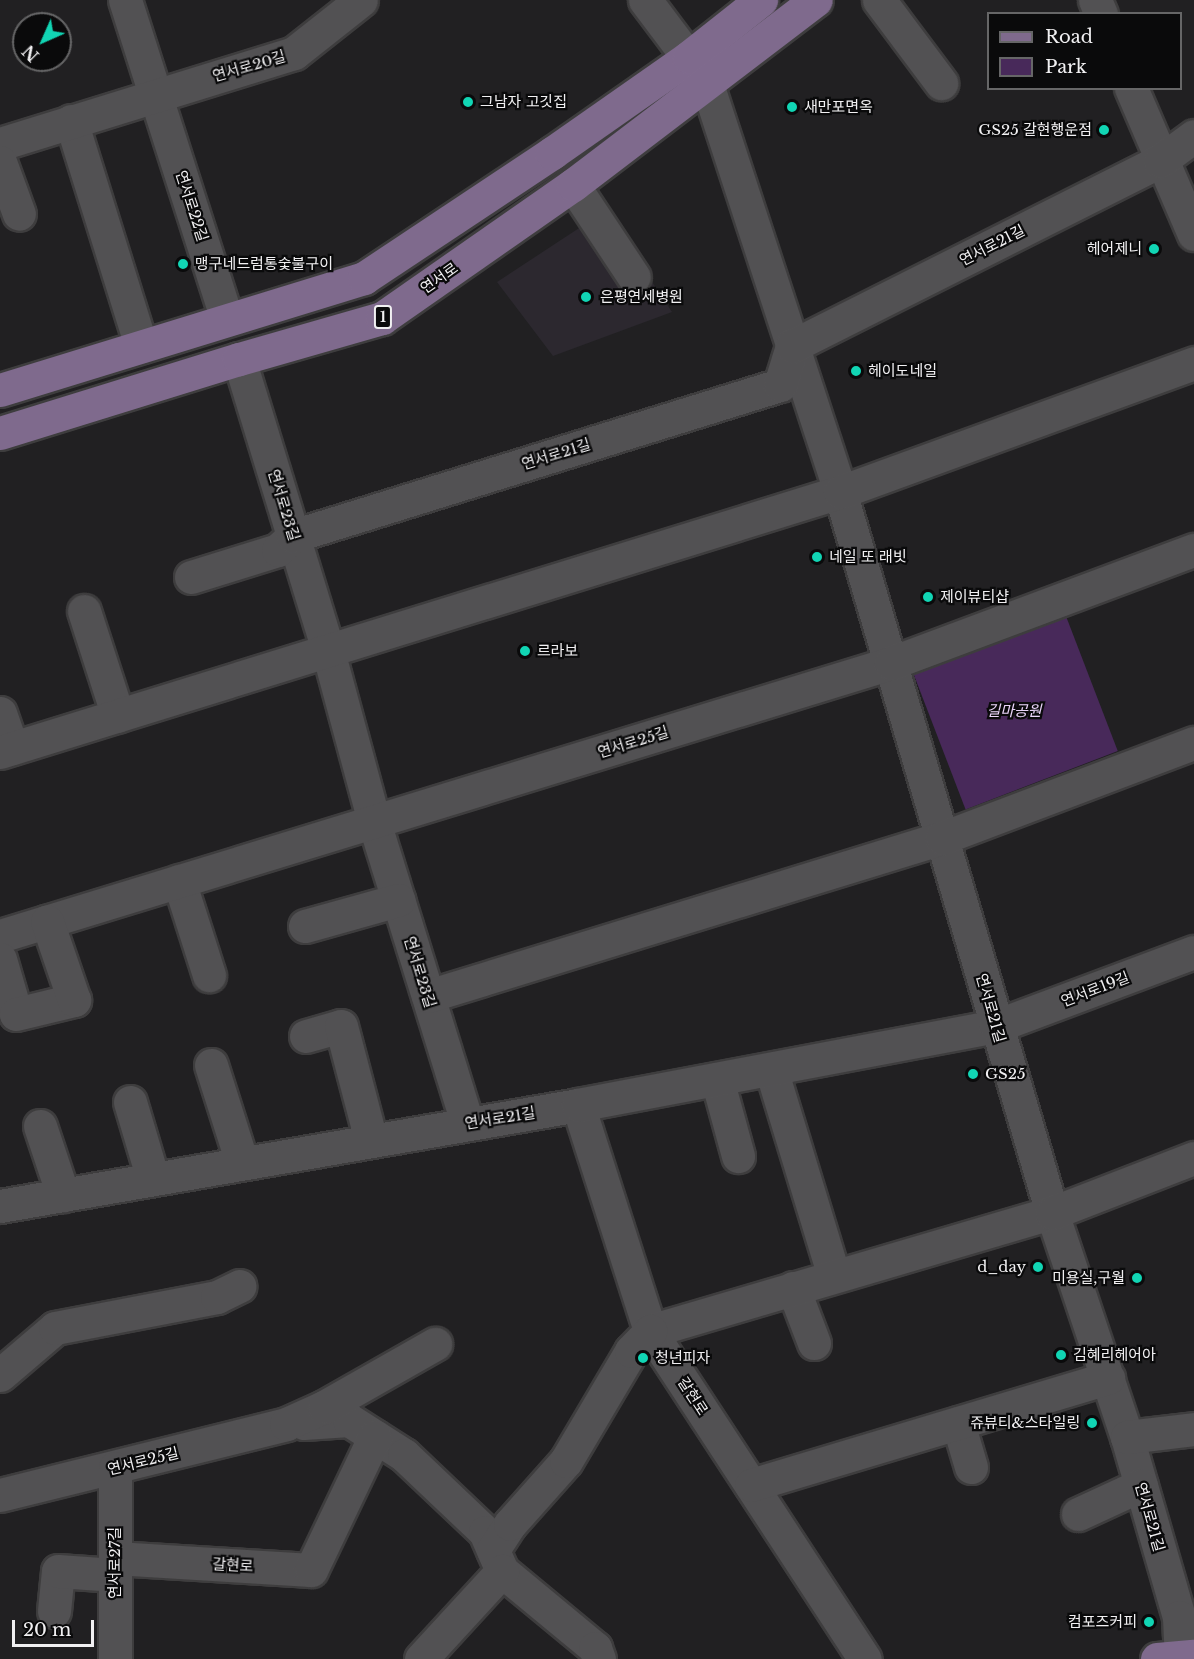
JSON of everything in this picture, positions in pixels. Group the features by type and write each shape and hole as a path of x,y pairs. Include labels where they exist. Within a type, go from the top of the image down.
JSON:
{"main road":[{"name":"연서로","path":"0,433 239,359 382,318 573,185 698,69 761,0"},
{"name":"연서로","path":"0,390 364,278 552,153 816,0"}],"street":[{"name":"연서로22길","path":"125,0 227,319"},
{"name":"연서로20길","path":"156,93 294,53 361,0"},
{"path":"645,0 698,69"},
{"path":"879,0 941,83"},
{"name":"연서로21길","path":"698,69 840,492 1052,1213 1127,1437 1179,1617 1178,1658"},
{"path":"1132,90 1160,161 1194,234"},
{"path":"0,144 156,93"},
{"path":"71,121 141,346"},
{"path":"1160,161 1194,136"},
{"name":"연서로21길","path":"293,536 780,385 792,346 1160,161"},
{"path":"0,162 19,214"},
{"path":"573,185 634,277"},
{"name":"연서로23길","path":"239,359 328,651 374,822 467,1123"},
{"path":"0,713 6,750 840,492 1194,363"},
{"path":"191,577 278,550 293,536"},
{"path":"891,663 1191,560"},
{"path":"84,611 118,716"},
{"name":"연서로25길","path":"374,822 891,663"},
{"path":"428,996 942,838 1194,743"},
{"path":"0,936 374,822"},
{"path":"179,881 209,975"},
{"path":"304,927 398,900"},
{"path":"0,959 16,1014 74,1000 47,921"},
{"name":"연서로19길","path":"996,1026 1194,952"},
{"path":"306,1036 341,1026 371,1140"},
{"path":"650,1330 578,1105 996,1026"},
{"path":"211,1065 242,1163"},
{"path":"771,1069 834,1276"},
{"path":"717,1079 738,1156"},
{"path":"130,1102 153,1179"},
{"name":"연서로21길","path":"0,1206 578,1105"},
{"path":"40,1126 63,1195"},
{"path":"421,1659 497,1561 510,1524 566,1461 631,1351 650,1330 1052,1213 1194,1158"},
{"path":"0,1374 55,1328 217,1297 240,1286"},
{"path":"793,1288 814,1343"},
{"name":"갈현로","path":"650,1330 865,1659"},
{"path":"286,1424 324,1407 435,1344"},
{"path":"751,1485 1108,1378"},
{"path":"286,1424 350,1420 404,1455 485,1532 497,1561 595,1648 599,1659"},
{"path":"958,1423 971,1467"},
{"name":"연서로25길","path":"0,1496 286,1424"},
{"path":"1127,1437 1194,1429"},
{"name":"갈현로","path":"115,1567 311,1570 375,1436"},
{"name":"연서로27길","path":"115,1468 115,1659"},
{"path":"1078,1514 1141,1485"},
{"path":"54,1611 58,1571 115,1567"}],"shaded area":[{"name":"은평연세병원","path":"605,211 672,312 553,356 497,282"}],"green space":[{"name":"길마공원","path":"1064,611 1118,751 966,809 912,669"}],"place":[{"name":"그남자 고깃집","path":"468,102"},
{"name":"새만포면옥","path":"792,107"},
{"name":"GS25 갈현행운점","path":"1104,130"},
{"name":"헤어제니","path":"1154,249"},
{"name":"맹구네드럼통숯불구이","path":"183,264"},
{"name":"은평연세병원","path":"586,297"},
{"name":"헤이도네일","path":"856,371"},
{"name":"네일 또 래빗","path":"817,557"},
{"name":"제이뷰티샵","path":"928,597"},
{"name":"르라보","path":"525,651"},
{"name":"GS25","path":"973,1074"},
{"name":"d_day","path":"1038,1267"},
{"name":"미용실,구월","path":"1137,1278"},
{"name":"김혜리헤어아","path":"1061,1355"},
{"name":"청년피자","path":"643,1358"},
{"name":"쥬뷰티&스타일링","path":"1092,1423"},
{"name":"컴포즈커피","path":"1149,1622"}]}
